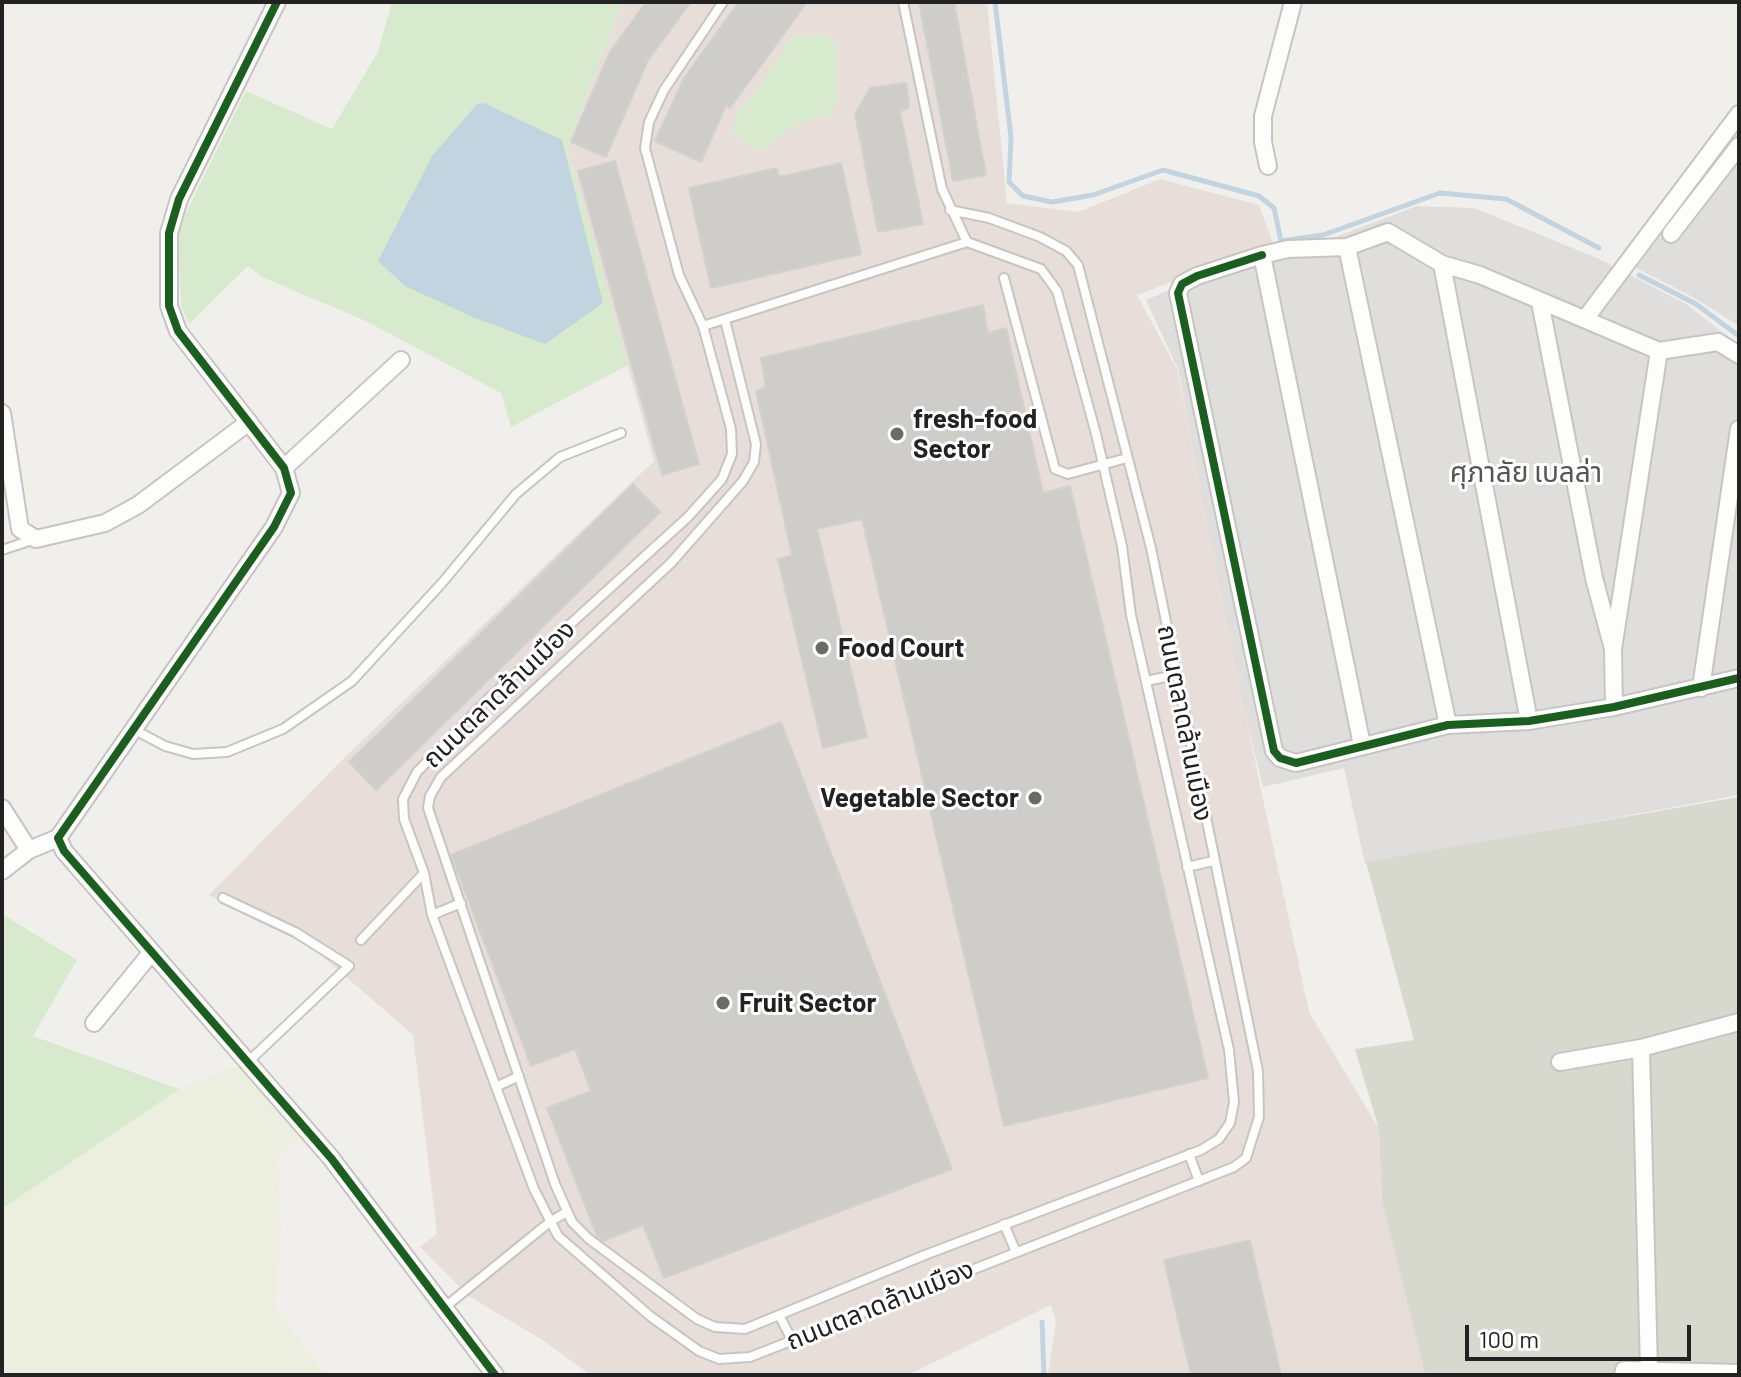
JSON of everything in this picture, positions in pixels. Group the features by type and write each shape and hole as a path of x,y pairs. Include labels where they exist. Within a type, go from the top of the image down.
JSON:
{"street":[{"path":"2,871 29,850 58,838 274,527 291,493 284,468 178,331 169,306 169,233 179,199 277,2"},
{"path":"1268,166 1263,142 1263,116 1293,2"},
{"path":"1585,319 1739,114"},
{"path":"1671,234 1739,146"},
{"path":"1739,355 1718,342 1659,351 1480,275 1442,264 1388,232 1347,247 1288,249 1262,255 1182,284 1178,301 1274,751 1280,758 1296,763 1448,725 1529,721 1614,707 1739,678"},
{"path":"1347,247 1448,725"},
{"path":"1262,255 1362,745"},
{"path":"1442,264 1529,721"},
{"path":"1540,302 1594,578 1613,649"},
{"path":"1614,707 1613,649 1659,351"},
{"path":"284,468 401,360"},
{"path":"2,413 20,529 36,539 105,523 138,505 249,422"},
{"path":"1701,688 1739,429"},
{"path":"2,808 29,850"},
{"path":"58,838 64,851 151,953 331,1158 495,1375"},
{"path":"94,1023 151,953"},
{"path":"1560,1062 1641,1048 1739,1022"},
{"path":"1641,1048 1649,1371"},
{"path":"1623,1375 1624,1370 1739,1373"}],"lane":[{"name":"ถนนตลาดล้านเมือง","path":"723,2 664,90 649,122 645,148 679,275 703,326 731,429 732,454 722,479 688,517 488,699 417,772 403,799 404,819 424,873 432,915 534,1189 558,1236 578,1256 699,1351 719,1359 750,1357 1234,1167 1246,1158 1259,1117 1258,1071 1151,548 1078,265 1066,251 1040,237 989,218 950,210"},
{"path":"703,326 967,242 942,189 903,2"},
{"name":"ถนนตลาดล้านเมือง","path":"725,320 756,444 754,462 743,481 671,563 441,777 430,796 428,808 567,1212 589,1239 697,1319 715,1327 745,1329 1004,1224 1189,1154 1219,1139 1230,1123 1234,1102 1229,1050 1146,681 1104,465 1057,291 1046,274 1022,260 967,242"},
{"path":"1004,278 1055,469 1068,474 1127,458"},
{"path":"135,730 165,746 193,754 227,752 283,729 352,681 442,583 516,494 560,457 621,433"},
{"path":"2,550 36,539"},
{"path":"1146,681 1176,675"},
{"path":"1187,867 1213,861"},
{"path":"361,940 424,873"},
{"path":"223,898 295,932 349,966 249,1061"},
{"path":"432,915 461,903"},
{"path":"496,1087 519,1076"},
{"path":"1189,1154 1199,1181"},
{"path":"444,1308 551,1221 567,1212"},
{"path":"1004,1224 1016,1252"},
{"path":"779,1315 792,1340"}],"shaded area":[{"path":"622,2 987,2 1007,203 1078,212 1160,179 1259,205 1273,243 1137,295 1177,369 1309,1012 1379,1129 1382,1202 1425,1375 1048,1375 1056,1320 1051,1305 908,1375 591,1375 541,1339 470,1297 420,1247 437,1234 413,1035 314,949 209,895 342,760 654,461 567,147"},
{"path":"1739,130 1739,326 1691,296 1636,268"},
{"path":"1417,206 1474,208 1597,258 1686,304 1739,345 1739,795 1365,864 1344,768 1263,787 1231,653 1178,369 1146,300 1278,244 1296,252"},
{"path":"1739,797 1739,1375 1425,1375 1382,1202 1379,1129 1355,1049 1414,1040 1366,862"},
{"path":"249,1061 303,1135 278,1156 281,1236 274,1306 326,1375 2,1375 2,1209 179,1089"}],"green space":[{"path":"392,2 622,2 567,147 628,365 511,427 501,393 366,321 262,277 248,266 189,324 181,305 178,229 246,91 332,129 378,52"},
{"path":"823,34 836,43 837,100 831,114 796,124 762,151 748,146 732,132 737,111 756,92 792,37"},
{"path":"2,914 77,960 33,1036 179,1089 2,1209"}],"water":[{"path":"484,103 562,140 603,303 545,344 475,318 405,286 378,261 432,156 477,104"}],"building":[{"path":"646,2 691,2 648,60 606,157 571,142 610,52"},
{"path":"739,2 807,2 730,108 726,105 701,162 655,141 684,78"},
{"path":"919,2 954,2 986,175 953,181"},
{"path":"906,83 909,107 900,112 923,224 878,232 855,114 870,88"},
{"path":"615,161 699,464 662,475 578,171"},
{"path":"841,163 861,254 711,288 689,188 777,168 779,177"},
{"name":"Vegetable Sector","path":"983,305 988,333 1006,328 1043,493 1070,486 1208,1078 1004,1126 862,519 817,529 867,737 823,748 778,559 792,555 756,391 766,387 761,358"},
{"path":"633,484 660,512 376,790 349,762"},
{"name":"Fruit Sector","path":"781,722 952,1169 664,1278 643,1225 603,1241 597,1236 547,1108 591,1091 575,1049 531,1066 451,855"},
{"path":"1250,1240 1281,1375 1191,1375 1164,1260"}],"waterway":[{"path":"995,2 1011,138 1009,182 1023,196 1052,202 1093,195 1163,170 1259,196 1274,208 1281,241 1323,235 1440,193 1506,199 1599,248"},
{"path":"1639,275 1696,304 1739,336"},
{"path":"1042,1322 1044,1375"}],"cycle path":[{"path":"277,2 179,199 169,233 169,306 178,331 284,468 291,493 274,527 58,838 64,851 331,1158 495,1375"},
{"path":"1262,255 1197,276 1182,284 1178,293 1274,751 1280,758 1296,763 1448,725 1529,721 1614,707 1739,678"}],"place":[{"name":"fresh-food Sector","path":"897,434"},
{"name":"Food Court","path":"822,648"},
{"name":"Vegetable Sector","path":"1035,798"},
{"name":"Fruit Sector","path":"723,1003"}],"district":[{"name":"ศุภาลัย เบลล่า","path":"1526,473"}]}
